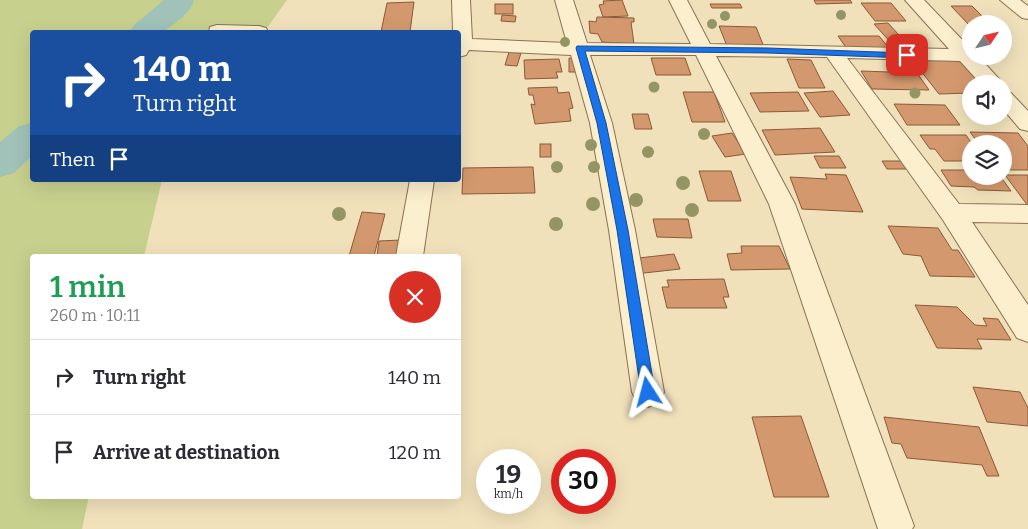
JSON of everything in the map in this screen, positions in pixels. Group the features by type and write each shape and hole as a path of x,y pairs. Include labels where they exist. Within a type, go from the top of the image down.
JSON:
{"street":[{"path":"460,30 461,0"},
{"path":"564,0 580,48 603,132 622,230 648,392"},
{"path":"678,0 782,204 895,526"},
{"path":"914,0 962,49"},
{"path":"1009,0 1028,14"},
{"path":"461,46 544,49 580,48 962,55"},
{"path":"833,52 952,213 1028,329"},
{"path":"976,65 985,75"},
{"path":"1012,105 1028,124"},
{"path":"410,254 422,182"},
{"path":"952,213 1028,214"}],"green space":[{"path":"0,0 287,0 265,30 30,30 30,182 162,182 144,254 30,254 30,499 88,499 82,529 0,529"}],"building":[{"path":"622,0 628,16 603,17 599,5 604,4 603,1"},
{"path":"814,0 850,0 852,3 816,4"},
{"path":"414,2 410,30 381,30 387,3"},
{"path":"861,3 891,3 906,21 875,21"},
{"path":"495,4 513,4 513,14 495,14"},
{"path":"710,4 740,4 742,8 712,8"},
{"path":"951,6 972,6 981,15 962,15 962,18"},
{"path":"502,15 516,16 515,22 501,21"},
{"path":"597,17 634,18 634,22 631,22 634,44 602,42 598,34 590,33 589,21 596,22"},
{"path":"888,23 908,45 893,45 874,24"},
{"path":"719,26 756,27 764,47 727,46"},
{"path":"838,36 879,36 889,48 847,49"},
{"path":"509,52 521,53 517,66 505,65"},
{"path":"569,58 579,59 581,72 569,72"},
{"path":"651,58 685,58 691,75 656,75"},
{"path":"559,59 562,72 556,72 558,78 525,79 524,60"},
{"path":"787,59 811,60 825,88 799,88"},
{"path":"960,60 962,65 964,65 973,75 962,75 962,93 939,94 913,61"},
{"path":"861,71 917,73 929,90 872,89"},
{"path":"557,87 558,93 569,92 573,108 569,109 571,121 535,124 531,104 535,105 533,95 529,95 528,88"},
{"path":"833,91 850,115 820,117 804,93"},
{"path":"683,92 714,92 725,122 692,122"},
{"path":"798,92 809,111 760,112 750,93"},
{"path":"894,104 945,105 960,125 907,125"},
{"path":"632,114 648,114 652,129 635,129"},
{"path":"820,128 835,152 775,155 762,130"},
{"path":"970,132 1018,133 1028,146 1028,170 1012,170 1012,135 972,135"},
{"path":"732,133 746,154 725,157 712,136"},
{"path":"920,135 962,135 962,161 944,161 935,149 930,149"},
{"path":"540,144 551,144 551,157 540,157"},
{"path":"814,156 839,156 846,168 820,168"},
{"path":"882,161 904,161 909,169 887,169"},
{"path":"533,167 535,193 462,194 463,168"},
{"path":"941,170 962,170 962,185 1007,185 1011,191 978,190 974,187 951,186"},
{"path":"699,171 731,171 741,201 708,201"},
{"path":"825,174 846,175 863,212 802,209 790,177 827,179"},
{"path":"1012,175 1028,175 1028,206 1012,184"},
{"path":"362,212 385,214 375,254 350,254"},
{"path":"653,219 688,219 692,238 657,237"},
{"path":"888,226 938,228 952,250 958,250 975,277 930,276 921,256 903,254"},
{"path":"401,240 399,254 377,254 379,241"},
{"path":"741,246 779,246 790,269 731,270 727,254 742,253"},
{"path":"674,254 680,269 635,274 630,259"},
{"path":"724,279 729,297 723,297 727,308 667,308 662,287 669,287 667,280"},
{"path":"915,305 957,307 975,325 987,326 983,318 998,319 1011,340 977,339 982,349 937,348"},
{"path":"973,387 1020,392 1028,408 1028,426 987,422"},
{"path":"801,416 829,497 774,497 752,417"},
{"path":"884,417 979,427 999,476 987,476 982,465 907,458 901,444 892,443"}],"waterway":[{"path":"147,30 179,3 179,0"},
{"path":"0,164 30,137"}],"route":[{"path":"648,392 622,230 601,123 580,48 704,51 768,50 907,55"}]}
